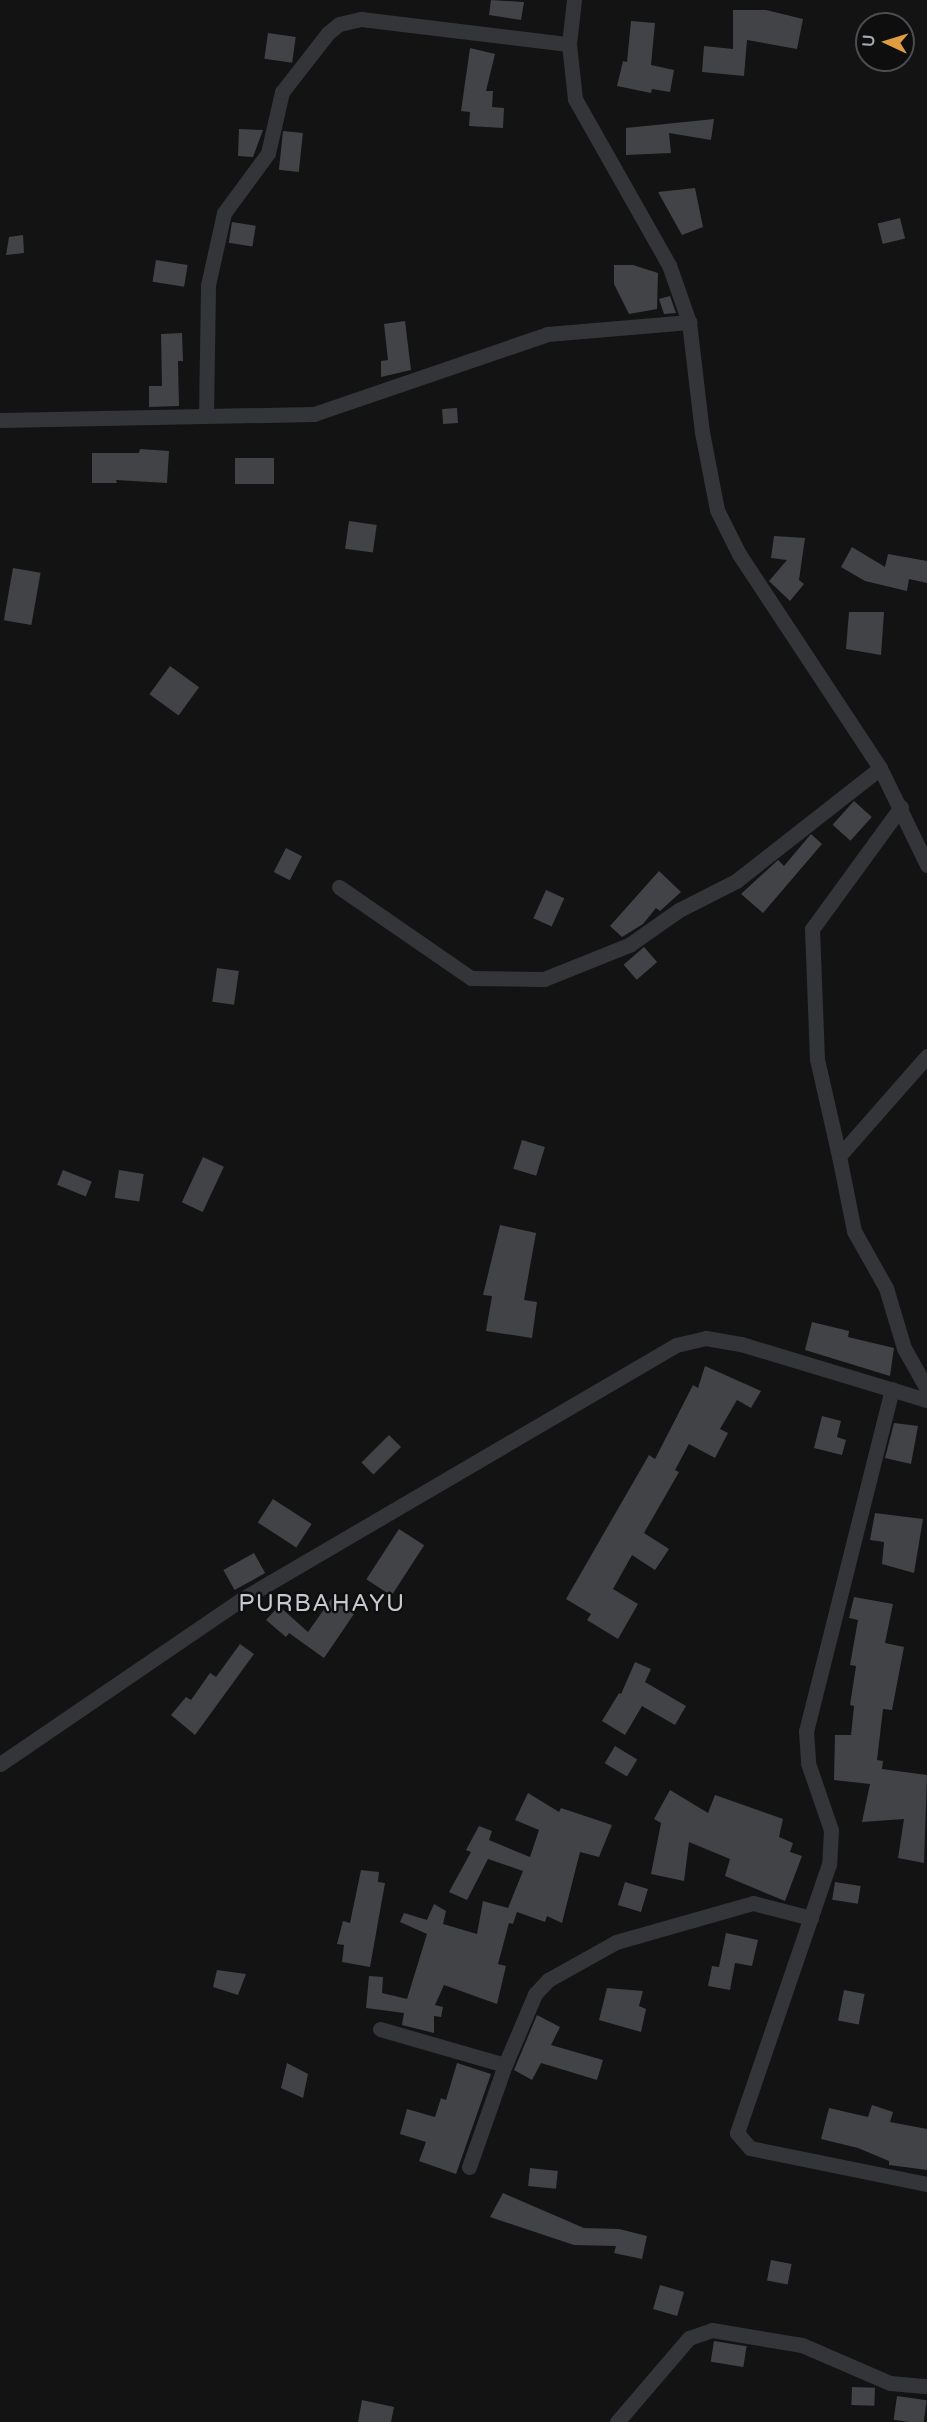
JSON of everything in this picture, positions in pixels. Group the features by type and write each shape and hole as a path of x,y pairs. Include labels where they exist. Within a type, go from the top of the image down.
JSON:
{"street":[{"path":"573,0 569,44 575,99 669,265 690,322 702,432 717,510 739,554 880,768 901,807 927,866"},
{"path":"206,415 208,285 224,213 268,153 282,92 328,33 339,24 361,19 569,44"},
{"path":"0,420 326,412 546,334 690,322"},
{"path":"339,887 471,978 544,979 629,945 679,909 736,881 880,768"},
{"path":"901,807 812,928 817,1059 854,1231 885,1288 904,1348 927,1389"},
{"path":"839,1156 927,1056"},
{"path":"0,1764 242,1599 676,1345 706,1338 741,1344 927,1400"},
{"path":"892,1389 806,1731 808,1763 832,1841 829,1864 737,2133 750,2148 927,2184"},
{"path":"469,2168 505,2066 538,1989 616,1942 753,1903 811,1918"},
{"path":"381,2029 505,2066"},
{"path":"617,2422 689,2338 712,2330 802,2345 879,2379 927,2386"}],"building":[{"path":"491,0 524,2 521,20 489,15"},
{"path":"733,10 766,10 803,19 797,49 747,40 744,76 702,72 704,46 733,49"},
{"path":"631,21 655,23 651,65 674,70 670,92 652,89 651,93 617,86 623,61 627,62"},
{"path":"268,33 296,37 292,63 264,59"},
{"path":"470,48 495,54 486,91 493,91 492,107 504,108 503,128 469,126 470,112 461,111"},
{"path":"714,119 711,140 669,133 671,153 626,155 626,128"},
{"path":"239,129 263,130 253,157 238,156"},
{"path":"283,131 303,133 299,172 279,170"},
{"path":"695,188 703,227 682,235 658,192"},
{"path":"900,218 905,238 883,244 878,224"},
{"path":"232,222 256,226 252,246 229,243"},
{"path":"23,235 24,253 6,255 9,237"},
{"path":"156,260 188,265 184,287 153,282"},
{"path":"614,265 633,265 658,273 657,309 629,314 614,284"},
{"path":"670,296 676,313 664,314 659,299"},
{"path":"405,321 411,370 381,377 381,361 388,360 384,324"},
{"path":"182,333 183,361 178,361 179,406 149,407 149,386 162,386 161,334"},
{"path":"457,408 458,423 443,424 442,409"},
{"path":"140,449 169,451 167,483 116,480 117,483 92,483 92,453 139,453"},
{"path":"235,458 274,458 274,484 235,484"},
{"path":"349,521 377,525 373,553 345,549"},
{"path":"774,536 805,538 799,580 804,584 790,601 769,581 787,560 771,558"},
{"path":"852,547 885,567 888,554 927,561 927,583 909,579 907,591 865,581 841,567"},
{"path":"13,568 41,573 31,625 4,620"},
{"path":"849,612 884,612 881,655 846,649"},
{"path":"170,666 199,687 179,715 149,694"},
{"path":"854,801 872,817 850,841 833,825"},
{"path":"811,834 822,844 763,913 741,894 778,860 784,866"},
{"path":"286,848 302,856 290,880 274,872"},
{"path":"659,871 681,892 660,911 656,908 643,924 622,937 610,926"},
{"path":"546,890 564,898 552,926 533,918"},
{"path":"644,947 657,962 637,980 624,965"},
{"path":"217,968 239,971 234,1005 212,1002"},
{"path":"522,1140 545,1147 536,1176 513,1169"},
{"path":"203,1157 224,1167 203,1212 182,1202"},
{"path":"63,1170 92,1182 86,1196 57,1185"},
{"path":"119,1170 144,1174 139,1202 115,1198"},
{"path":"500,1225 536,1233 524,1300 537,1302 532,1338 486,1331 492,1296 483,1295"},
{"path":"812,1322 849,1331 848,1337 894,1348 890,1376 805,1350"},
{"path":"705,1366 761,1391 751,1408 737,1400 720,1429 728,1433 715,1458 689,1444 675,1470 679,1472 644,1533 669,1549 655,1570 632,1555 613,1589 638,1604 618,1639 587,1620 591,1614 566,1599 649,1455 655,1459 693,1385 698,1388"},
{"path":"822,1416 841,1421 837,1437 846,1440 842,1455 814,1448"},
{"path":"894,1423 918,1426 911,1464 885,1458"},
{"path":"389,1435 401,1447 373,1475 361,1463"},
{"path":"273,1499 312,1524 296,1548 258,1522"},
{"path":"875,1513 923,1519 914,1573 882,1564 884,1542 870,1540"},
{"path":"399,1529 424,1545 391,1596 366,1579"},
{"path":"254,1553 265,1573 235,1590 223,1570"},
{"path":"854,1597 893,1604 885,1643 904,1647 892,1710 883,1709 877,1760 883,1761 882,1769 927,1775 924,1863 898,1858 904,1819 862,1822 870,1784 834,1780 835,1735 851,1735 854,1706 850,1705 856,1666 850,1665 858,1620 849,1618"},
{"path":"332,1598 354,1614 324,1658 289,1633 286,1637 266,1620 279,1606 308,1632"},
{"path":"240,1644 254,1654 195,1735 171,1715 186,1697 191,1700 210,1673 216,1677"},
{"path":"635,1662 651,1669 645,1682 686,1706 675,1725 642,1706 625,1735 602,1721 619,1693 621,1694"},
{"path":"615,1746 637,1759 627,1777 605,1763"},
{"path":"670,1790 708,1813 715,1795 783,1819 779,1837 793,1843 790,1852 802,1856 785,1901 725,1876 730,1859 689,1842 684,1881 651,1874 661,1823 654,1819"},
{"path":"528,1793 559,1812 561,1808 612,1825 599,1857 580,1852 562,1923 547,1916 545,1922 517,1912 513,1924 509,1923 498,1964 506,1966 497,2004 444,1985 435,2005 443,2007 441,2017 434,2016 434,2033 402,2025 404,2013 366,2008 369,1976 383,1977 382,1993 407,1999 427,1934 400,1922 404,1913 427,1920 434,1904 446,1911 443,1924 477,1934 483,1901 508,1908 523,1871 488,1859 467,1900 449,1892 471,1852 466,1850 479,1826 492,1831 489,1840 530,1857 539,1830 515,1820"},
{"path":"361,1870 379,1872 378,1882 385,1883 370,1967 342,1962 344,1945 337,1944 343,1921 350,1923"},
{"path":"625,1882 648,1889 641,1912 618,1905"},
{"path":"835,1882 861,1886 858,1904 832,1900"},
{"path":"726,1933 758,1940 752,1966 735,1963 730,1990 708,1986 712,1966 719,1967"},
{"path":"217,1970 246,1974 238,1995 213,1987"},
{"path":"607,1988 643,1991 639,2006 646,2009 641,2032 599,2020"},
{"path":"844,1990 865,1994 859,2024 838,2020"},
{"path":"537,2015 560,2027 551,2045 603,2060 597,2080 541,2063 532,2080 514,2070"},
{"path":"287,2063 308,2074 303,2098 281,2088"},
{"path":"457,2063 491,2074 456,2174 419,2161 426,2142 400,2134 407,2109 435,2117 441,2098 446,2100"},
{"path":"872,2105 893,2112 890,2122 927,2129 927,2170 889,2165 889,2161 858,2148 821,2139 829,2108 868,2117"},
{"path":"530,2168 558,2171 556,2189 528,2186"},
{"path":"503,2193 584,2228 619,2229 647,2236 642,2259 614,2253 616,2246 574,2245 490,2217"},
{"path":"771,2260 792,2264 788,2285 767,2281"},
{"path":"660,2285 684,2292 677,2316 653,2309"},
{"path":"714,2341 747,2346 743,2367 711,2362"},
{"path":"852,2387 875,2388 874,2406 851,2405"},
{"path":"897,2396 927,2400 924,2422 894,2420"},
{"path":"362,2400 394,2407 391,2422 358,2422"}],"district":[{"name":"PURBAHAYU","path":"322,1604"}]}
